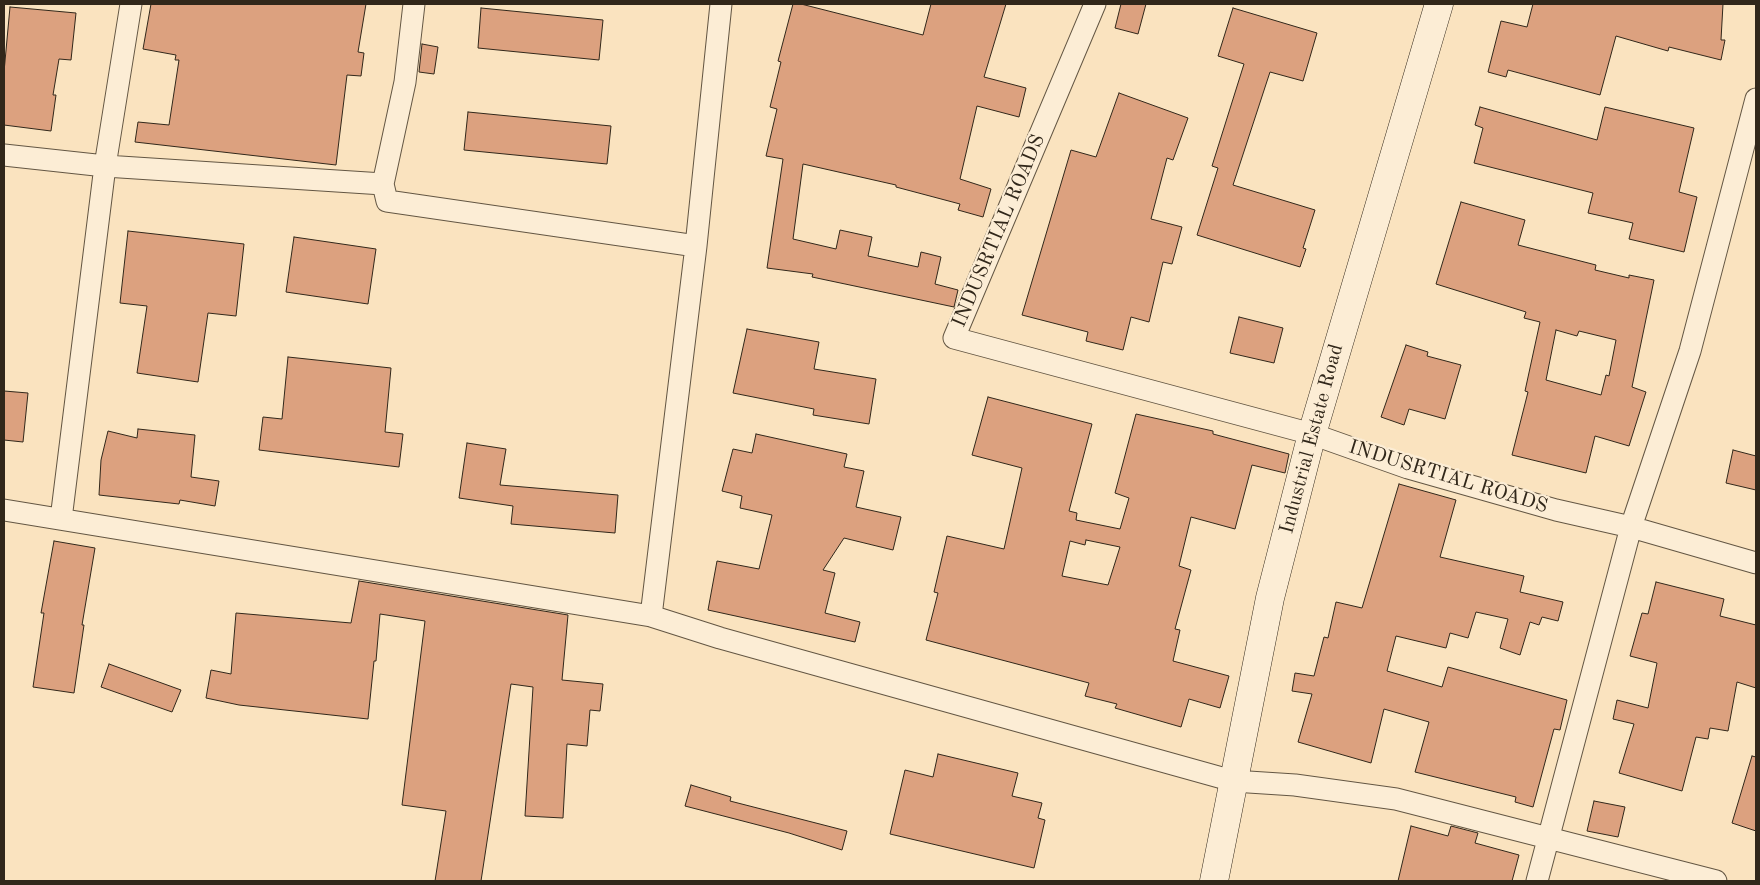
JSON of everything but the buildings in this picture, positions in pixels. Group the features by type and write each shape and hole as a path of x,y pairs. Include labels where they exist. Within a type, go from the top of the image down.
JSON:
{"main road":[{"name":"Industrial Estate Road","path":"1214,881 1270,598 1312,434 1439,4"}],"street":[{"path":"61,518 105,166 131,4"},
{"path":"414,4 405,82 383,184 387,202 696,246"},
{"path":"651,616 696,246 721,4"},
{"name":"INDUSRTIAL ROADS","path":"1095,4 954,338 1312,434 1408,468 1556,510 1631,527 1756,564"},
{"path":"1538,881 1631,527 1690,351 1756,99"},
{"path":"4,154 105,166 383,184"},
{"path":"4,510 651,616 720,638 1233,781 1295,785 1396,799 1716,881"}]}
